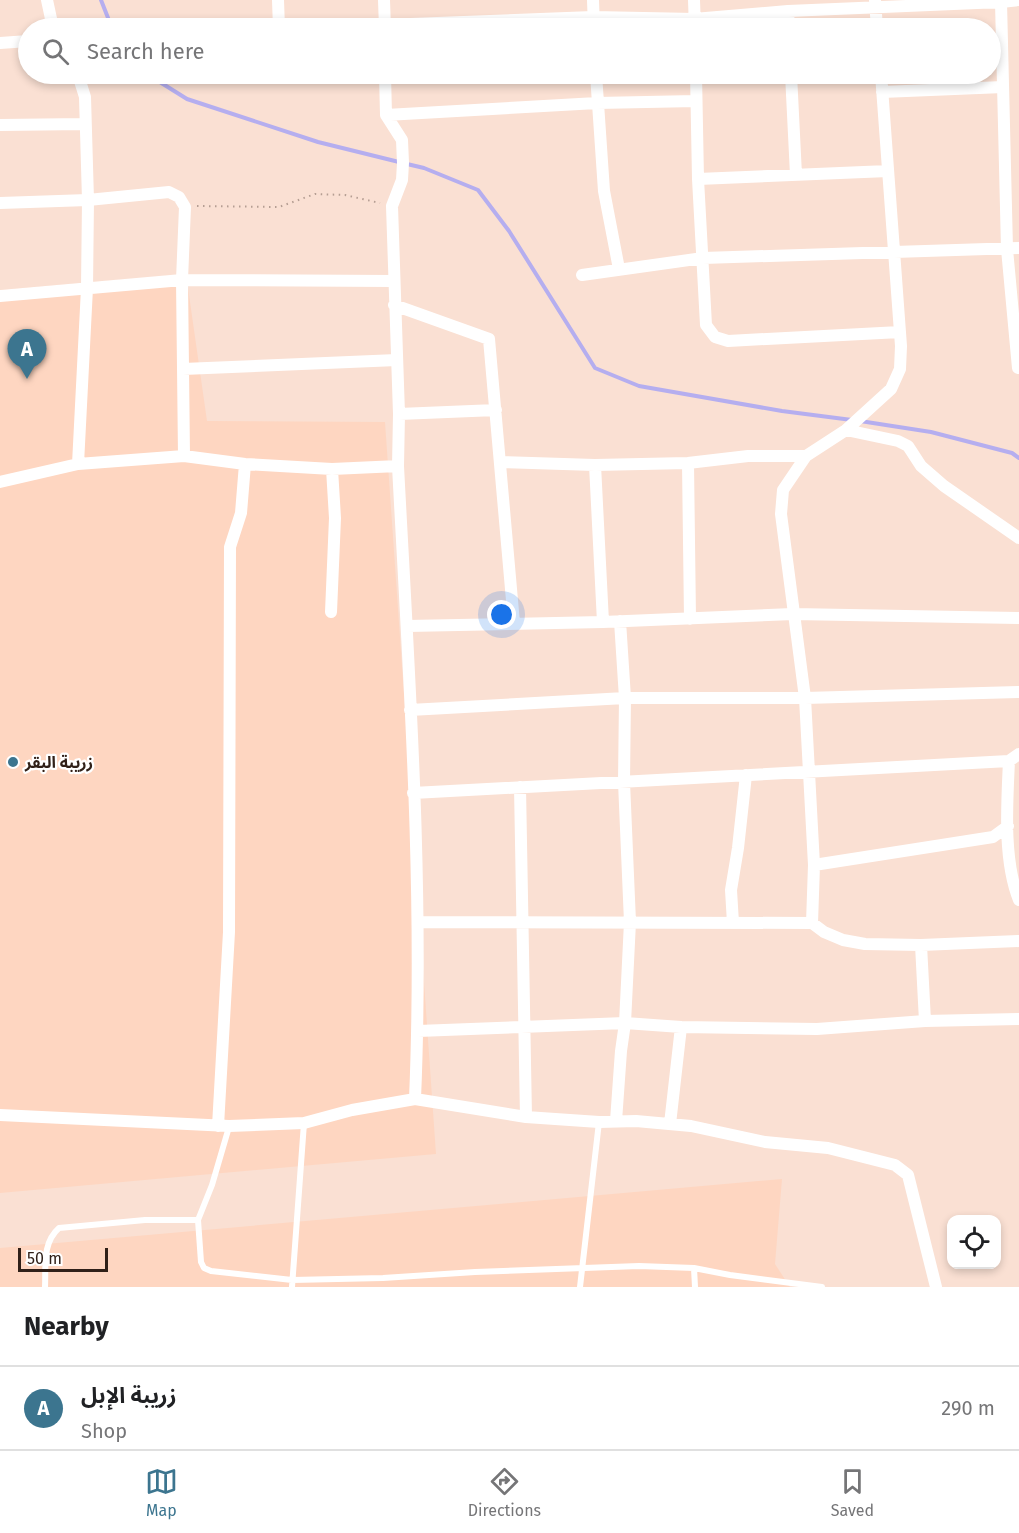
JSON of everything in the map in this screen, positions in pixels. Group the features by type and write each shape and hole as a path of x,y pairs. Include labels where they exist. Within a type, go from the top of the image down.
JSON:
{"street":[{"path":"47,0 51,18"},
{"path":"278,0 279,18"},
{"path":"384,0 385,18"},
{"path":"593,0 593,18"},
{"path":"694,0 694,18"},
{"path":"737,18 788,11 876,4 1019,0"},
{"path":"1001,1 1003,87 1018,368"},
{"path":"788,11 788,18"},
{"path":"0,43 18,42"},
{"path":"78,464 87,288 88,200 86,124 83,90 80,84"},
{"path":"385,84 386,115 402,140 403,151 402,180 392,206 399,466 418,922 416,1099"},
{"path":"596,84 604,191 619,269"},
{"path":"696,84 698,179 706,326 716,337 728,341 900,332"},
{"path":"791,84 796,175"},
{"path":"812,924 814,865 805,698 781,514 783,490 806,456 846,430 891,389 900,369 900,332 882,84"},
{"path":"882,92 1003,87"},
{"path":"386,115 597,103 696,101"},
{"path":"0,125 86,124"},
{"path":"698,179 888,171"},
{"path":"0,203 88,200 169,192 179,196 185,207 182,280 184,456"},
{"path":"582,275 703,258 1013,249"},
{"path":"0,296 182,280 394,281"},
{"path":"394,305 489,339 514,624"},
{"path":"183,369 397,360"},
{"path":"399,414 496,410"},
{"path":"846,430 898,441 908,446 921,466 944,486 1019,538"},
{"path":"0,482 78,464 184,456 244,464 332,469 399,466"},
{"path":"501,462 595,465 688,463 748,456 806,456"},
{"path":"688,463 690,619"},
{"path":"224,1126 229,932 230,547 241,513 244,464"},
{"path":"595,465 603,622"},
{"path":"331,612 335,518 332,469"},
{"path":"407,626 603,622 793,614 1019,618"},
{"path":"616,1121 625,1023 630,922 624,782 625,698 620,621"},
{"path":"410,710 625,698 805,698 1019,692"},
{"path":"413,793 809,772 1014,758 1006,810 1010,870 1019,900"},
{"path":"733,923 731,890 746,775"},
{"path":"520,787 526,1117"},
{"path":"814,865 993,837 1008,826"},
{"path":"418,922 812,924 843,940 865,944 921,945 1019,941"},
{"path":"921,945 925,1021"},
{"path":"418,1031 625,1023 681,1027 818,1029 925,1021 1019,1019"},
{"path":"670,1124 681,1027"},
{"path":"0,1115 224,1126 304,1123 352,1110 416,1099 526,1117 691,1126 765,1142 828,1149 895,1165 908,1175 936,1287"}],"lane":[{"path":"580,1287 599,1122"},
{"path":"292,1284 304,1123"},
{"path":"224,1126 212,1185 198,1220 201,1262 204,1268 211,1271 292,1284 475,1272 582,1270 639,1266 694,1268 822,1287"},
{"path":"45,1287 46,1249 51,1235 59,1228 145,1220 198,1220"},
{"path":"694,1268 695,1287"}],"path":[{"path":"185,207 279,207 315,194 345,195 392,206"}],"shaded area":[{"path":"186,274 207,421 385,422 436,1154 0,1193 0,290"},
{"path":"782,1179 775,1264 790,1287 0,1287 0,1248"}],"waterway":[{"path":"101,0 108,18"},
{"path":"163,84 187,99 318,142 399,162"},
{"path":"407,164 424,168 478,190 509,231 595,368 639,386 782,411 852,420"},
{"path":"860,421 931,432 1012,453 1019,458"}],"place":[{"name":"زريبة الإبل","path":"27,379"},
{"name":"زريبة البقر","path":"13,762"}]}
